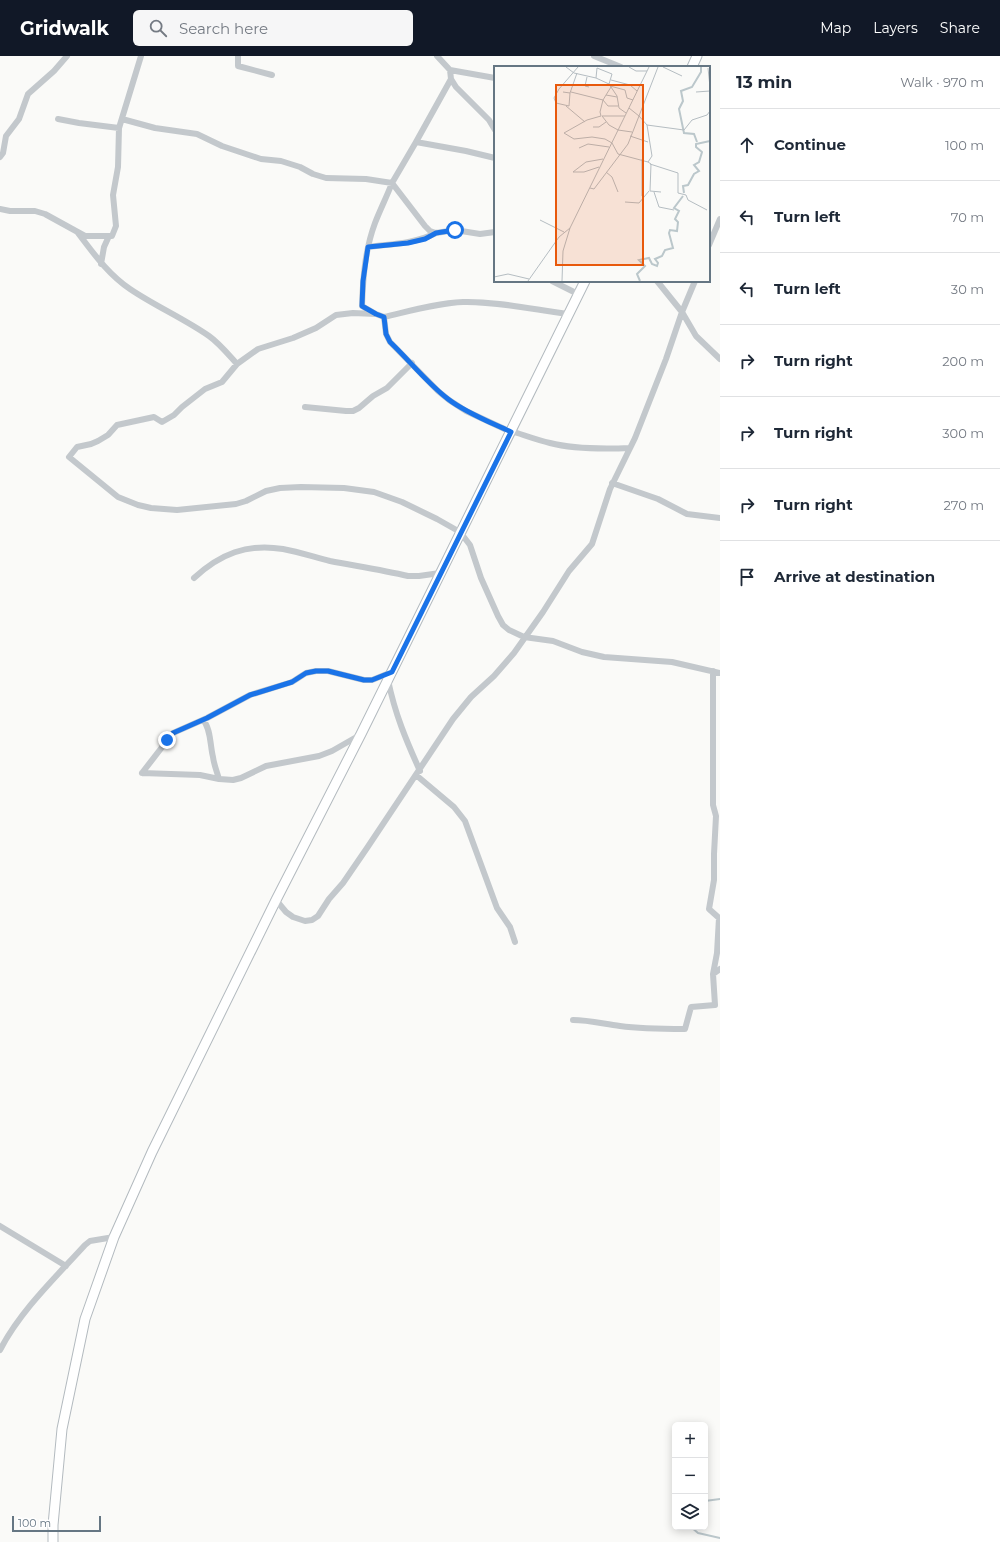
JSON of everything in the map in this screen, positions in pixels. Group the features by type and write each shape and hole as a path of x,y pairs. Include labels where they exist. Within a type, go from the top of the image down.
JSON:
{"main road":[{"path":"692,66 697,56"},
{"path":"53,1542 53,1525 62,1429 85,1319 114,1237 152,1152 276,900 390,676 584,282"}],"street":[{"path":"0,157 3,153 6,136 19,119 28,94 54,71 66,56"},
{"path":"101,264 104,247 109,236 112,236 116,226 113,195 118,167 119,128 141,56"},
{"path":"238,56 238,66 272,75"},
{"path":"437,56 450,70 456,87 467,100 489,120 494,128"},
{"path":"594,56 619,66"},
{"path":"450,70 494,78"},
{"path":"452,79 392,183 375,223 368,247 363,281 362,306 384,317 444,304 463,302 480,302 568,314"},
{"path":"58,119 119,128"},
{"path":"122,119 155,128 197,134 222,146 261,159 281,161 326,178 366,179 392,183 425,226 430,231 436,233"},
{"path":"416,142 494,158"},
{"path":"0,209 10,211 35,211 56,220 85,236 109,236"},
{"path":"710,243 720,219"},
{"path":"368,247 408,243 425,239 436,233 455,230 480,234 494,232"},
{"path":"78,233 101,264 112,275 129,289 210,336 237,364"},
{"path":"554,282 578,294"},
{"path":"658,282 682,312 696,336 720,360"},
{"path":"276,900 293,918 305,921 312,920 318,916 418,773 452,720 471,697 494,676 514,653 569,571 592,544 612,483 630,448 666,359 682,312 695,282"},
{"path":"376,314 353,313 336,315 316,328 294,338 258,349 237,364 222,382 206,389 174,415 162,422 154,417 117,425 108,435 98,441 77,447 70,457 118,497 151,508 177,510 236,504 246,501 266,491 280,488 344,488 374,492 402,502 460,532 470,545 481,578 503,625 509,630 524,637 553,641 582,652 604,657 672,662 720,673"},
{"path":"384,317 388,338 438,391 466,411 511,431 551,444 576,447 616,449 630,448"},
{"path":"305,407 353,411 373,396 387,388 412,363"},
{"path":"612,483 658,499 687,514 720,518"},
{"path":"194,578 217,559 232,552 244,549 263,548 282,549 408,576 440,573"},
{"path":"361,734 332,751 319,756 266,766 241,778 233,780 200,775 142,773 173,733 203,720 250,695 292,682 306,673 328,671 364,680 372,680 390,676 396,713 418,773 466,820 497,908 510,927 515,942"},
{"path":"573,1020 587,1020 620,1026 643,1028 685,1029 691,1007 715,1005 713,974 717,952 719,918 709,909 714,880 716,832 716,816 713,805 713,671"},
{"path":"203,720 207,729 212,757 219,779"},
{"path":"713,974 720,969"},
{"path":"0,1226 66,1266"},
{"path":"0,1350 24,1313 85,1245 90,1241 114,1237"}],"waterway":[{"path":"708,1501 720,1499"},
{"path":"694,1530 698,1533 720,1538"}],"route":[{"path":"167,740 173,733 207,718 250,695 292,682 306,673 328,671 364,680 372,680 378,679 392,672 460,532 511,432 466,411 449,400 438,391 390,342 386,334 384,317 362,306 365,262 368,247 408,243 425,239 436,233 455,230"}]}
